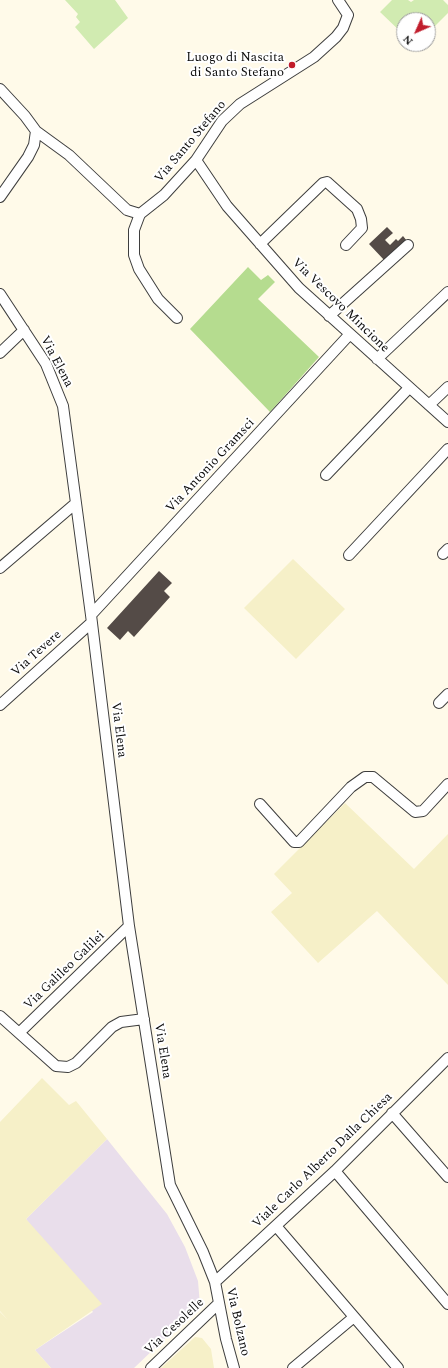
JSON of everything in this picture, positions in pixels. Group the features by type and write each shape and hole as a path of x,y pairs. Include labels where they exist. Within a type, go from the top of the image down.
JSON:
{"street":[{"name":"Via Santo Stefano","path":"140,214 164,195 196,160 222,122 240,104 314,57 336,37 343,28 348,15 338,0"},
{"path":"0,89 25,116 36,132 69,155 127,210 140,214 134,230 134,255 139,269 158,299 177,318"},
{"path":"0,197 28,157 34,145 36,132"},
{"name":"Via Vescovo Mincione","path":"196,160 227,206 299,288 448,422"},
{"path":"260,244 323,183 327,182 357,209 361,219 362,228 346,245"},
{"path":"329,316 408,245"},
{"path":"377,359 448,292"},
{"name":"Via Elena","path":"0,294 46,364 63,406 129,926 170,1186 203,1252 215,1282"},
{"path":"0,353 24,330"},
{"name":"Via Antonio Gramsci","path":"91,619 350,334"},
{"path":"429,405 448,387"},
{"path":"326,476 409,388"},
{"path":"349,554 448,449"},
{"path":"0,568 76,503"},
{"name":"Via Tevere","path":"0,705 91,619"},
{"path":"439,703 448,694"},
{"path":"260,804 294,842 299,842 351,787 365,777 373,777 415,812 423,811 448,784"},
{"name":"Via Galileo Galilei","path":"19,1033 129,926"},
{"path":"0,1016 56,1066 68,1067 76,1063 112,1027 121,1022 144,1019"},
{"name":"Viale Carlo Alberto Dalla Chiesa","path":"215,1282 335,1171 448,1058"},
{"path":"392,1113 448,1177"},
{"path":"335,1171 448,1304"},
{"path":"276,1226 398,1368"},
{"name":"Via Bolzano","path":"215,1282 218,1304 234,1368"},
{"name":"Via Cesolelle","path":"150,1368 218,1304"},
{"path":"293,1368 354,1317"}],"shaded area":[{"path":"293,559 345,609 296,659 244,608"},
{"path":"345,803 414,869 448,834 448,985 377,911 318,963 271,912 292,893 274,874"},
{"path":"42,1078 69,1105 76,1101 107,1139 26,1219 102,1304 35,1350 51,1368 0,1368 0,1312 8,1320 0,1311 0,1122"},
{"path":"107,1139 167,1214 185,1247 198,1281 200,1305 134,1368 51,1368 35,1350 93,1312 26,1219"},
{"path":"195,1337 202,1338 211,1349 214,1368 161,1368"}],"green space":[{"path":"65,0 115,0 128,18 94,49 75,27 80,22 76,17 78,14"},
{"path":"392,0 408,0 411,2 414,0 443,0 448,5 448,13 436,25 436,12 396,12 396,27 380,12"},
{"path":"248,267 261,280 268,275 275,282 258,299 319,357 270,412 190,329"}],"building":[{"path":"387,227 393,233 385,240 390,245 396,239 398,241 403,236 407,241 385,261 369,244"},
{"path":"159,571 172,583 164,591 170,597 134,637 128,631 120,640 107,628"}],"place":[{"name":"Luogo di Nascita di Santo Stefano","path":"292,65"}]}
